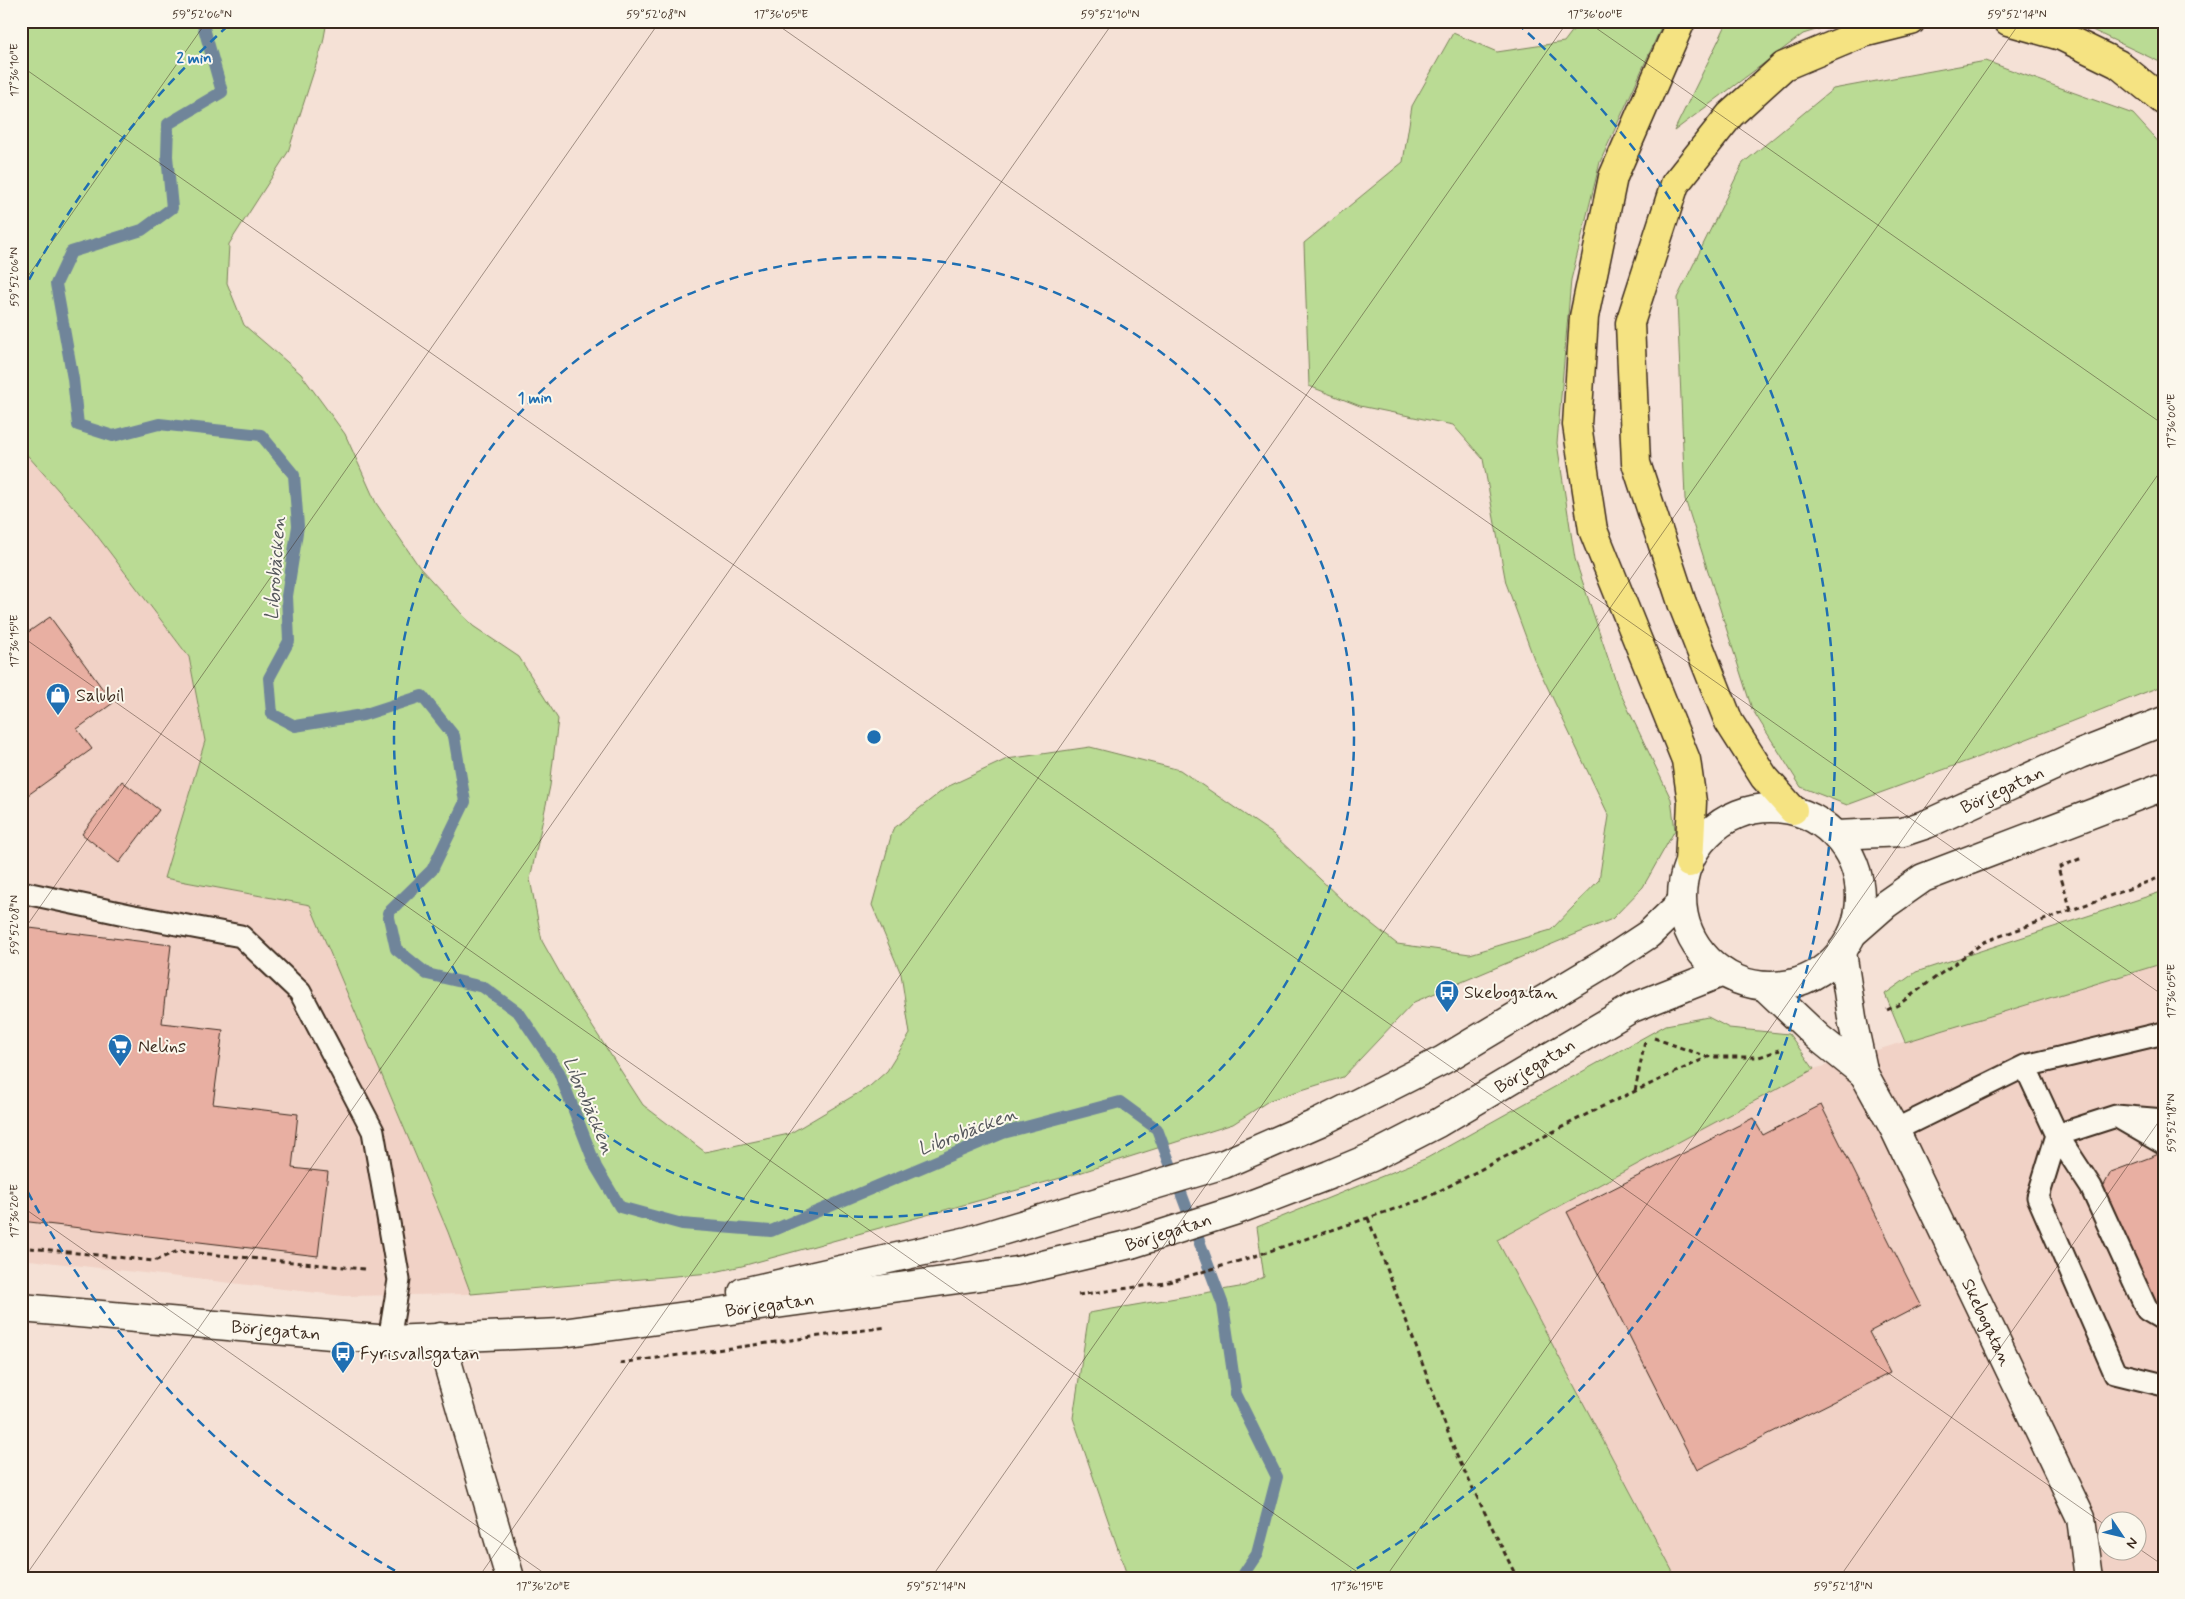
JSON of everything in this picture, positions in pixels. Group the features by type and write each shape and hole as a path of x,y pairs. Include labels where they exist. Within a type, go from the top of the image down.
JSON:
{"main road":[{"path":"1681,21 1614,177 1584,317 1577,425 1593,530 1686,760 1692,802 1689,863"},
{"path":"1793,810 1764,777 1729,722 1682,603 1636,463 1630,323 1675,184 1730,115 1784,66 1863,33 1911,21"},
{"path":"2008,21 2061,36 2118,64 2164,101"}],"street":[{"name":"Börjegatan","path":"1836,835 1903,832 1927,824 2080,754 2164,721"},
{"path":"1847,942 1860,908 1859,882 1851,857 1836,835 1809,816 1793,810 1768,808 1743,812 1720,824 1702,841 1689,863 1684,878 1680,904 1690,934 1704,956 1723,972 1743,982 1764,986 1786,985 1807,978 1826,967 1847,942 1886,904 1923,878 2164,786"},
{"name":"Börjegatan","path":"562,1333 968,1241 1120,1197 1224,1164 1320,1122 1443,1060 1605,963 1649,934 1680,904"},
{"name":"Skebogatan","path":"1847,942 1853,1024 1864,1074 1895,1130 2081,1518 2089,1578"},
{"name":"Börjegatan","path":"21,1308 389,1340 562,1333 1017,1271 1131,1244 1238,1210 1372,1157 1438,1124 1632,1008 1723,972"},
{"name":"Skebogatan","path":"1764,986 1819,1038 1864,1074"},
{"path":"440,1337 510,1578"}],"lane":[{"path":"21,892 241,936 300,992 373,1131 399,1280 389,1340"},
{"path":"1895,1130 2025,1066 2164,1033"},
{"path":"2025,1066 2057,1135 2091,1187 2147,1310 2164,1320"},
{"path":"2057,1135 2116,1116 2164,1120"},
{"path":"2116,1116 2164,1144"},
{"path":"2057,1135 2038,1197 2115,1373 2164,1385"}],"path":[{"path":"2072,910 2058,868 2085,856"},
{"path":"1853,1024 1898,1005 1984,942 2164,876"},
{"path":"1646,1036 1708,1057 1759,1057 1819,1038"},
{"path":"1165,1283 1249,1258 1424,1199 1597,1109 1708,1057"},
{"path":"1368,1218 1456,1454 1517,1578"},
{"path":"21,1247 154,1261 178,1251 397,1272"}],"shaded area":[{"path":"21,448 89,525 189,657 205,741 164,878 310,905 448,1232 471,1294 344,1296 21,1259"},
{"path":"2164,963 2164,1578 1676,1578 1497,1240 1814,1069"}],"green space":[{"path":"21,21 327,21 323,43 288,152 229,244 227,283 244,325 301,374 345,434 376,503 420,568 473,626 519,657 558,719 550,786 530,879 542,941 574,998 643,1105 705,1152 789,1134 870,1086 887,1071 910,1034 901,974 872,905 893,829 947,787 1007,759 1090,747 1180,770 1273,834 1344,902 1397,944 1470,954 1551,930 1599,880 1609,816 1534,659 1506,583 1483,459 1453,425 1360,406 1309,386 1304,243 1403,162 1412,106 1453,33 1497,52 1564,42 1580,21 1664,21 1600,162 1571,280 1557,443 1575,559 1618,688 1671,799 1675,830 1643,887 1612,919 1414,1002 1343,1077 1270,1100 1233,1124 1079,1173 742,1266 710,1273 471,1294 448,1232 310,905 164,878 205,741 189,657 89,525 21,448"},
{"path":"1728,21 1844,21 1803,34 1674,131"},
{"path":"2073,21 2164,21 2164,64"},
{"path":"1986,61 2133,114 2164,148 2164,685 2014,744 1847,805 1801,787 1752,709 1685,499 1677,298 1743,163 1833,89"},
{"path":"2164,891 2164,963 1905,1042 1885,994 1916,972"},
{"path":"1708,1017 1729,1028 1789,1034 1814,1069 1497,1240 1676,1578 1128,1578 1073,1418 1089,1313 1245,1286 1264,1277 1257,1227 1427,1158 1666,1025"}],"building":[{"name":"Salubil","path":"50,617 113,703 77,729 92,749 28,795 21,786 21,637"},
{"path":"122,781 159,810 119,863 82,834"},
{"name":"Nelins","path":"21,927 171,945 162,1023 223,1030 213,1104 298,1114 292,1168 328,1172 318,1256 21,1221"},
{"path":"1821,1105 1921,1305 1869,1332 1890,1373 1697,1470 1567,1212 1753,1118 1763,1135"},
{"path":"2159,1154 2164,1165 2164,1306 2157,1309 2103,1187 2111,1172"}],"waterway":[{"name":"Librobäcken","path":"202,21 222,92 168,124 167,156 172,208 142,230 71,252 56,284 73,379 78,425 113,436 159,424 261,435 294,475 298,526 287,596 289,641 269,678 272,714 295,726 363,715 422,696 454,736 465,802 432,870 388,913 396,949 427,974 483,987 519,1013 559,1072 596,1167 620,1207 682,1224 771,1231 1003,1133 1120,1102 1157,1129 1223,1305 1236,1394 1277,1477 1257,1554 1241,1578"}],"place":[{"name":"Salubil","path":"58,716"},
{"name":"Skebogatan","path":"1447,1013"},
{"name":"Nelins","path":"120,1067"},
{"name":"Fyrisvallsgatan","path":"343,1374"}]}
